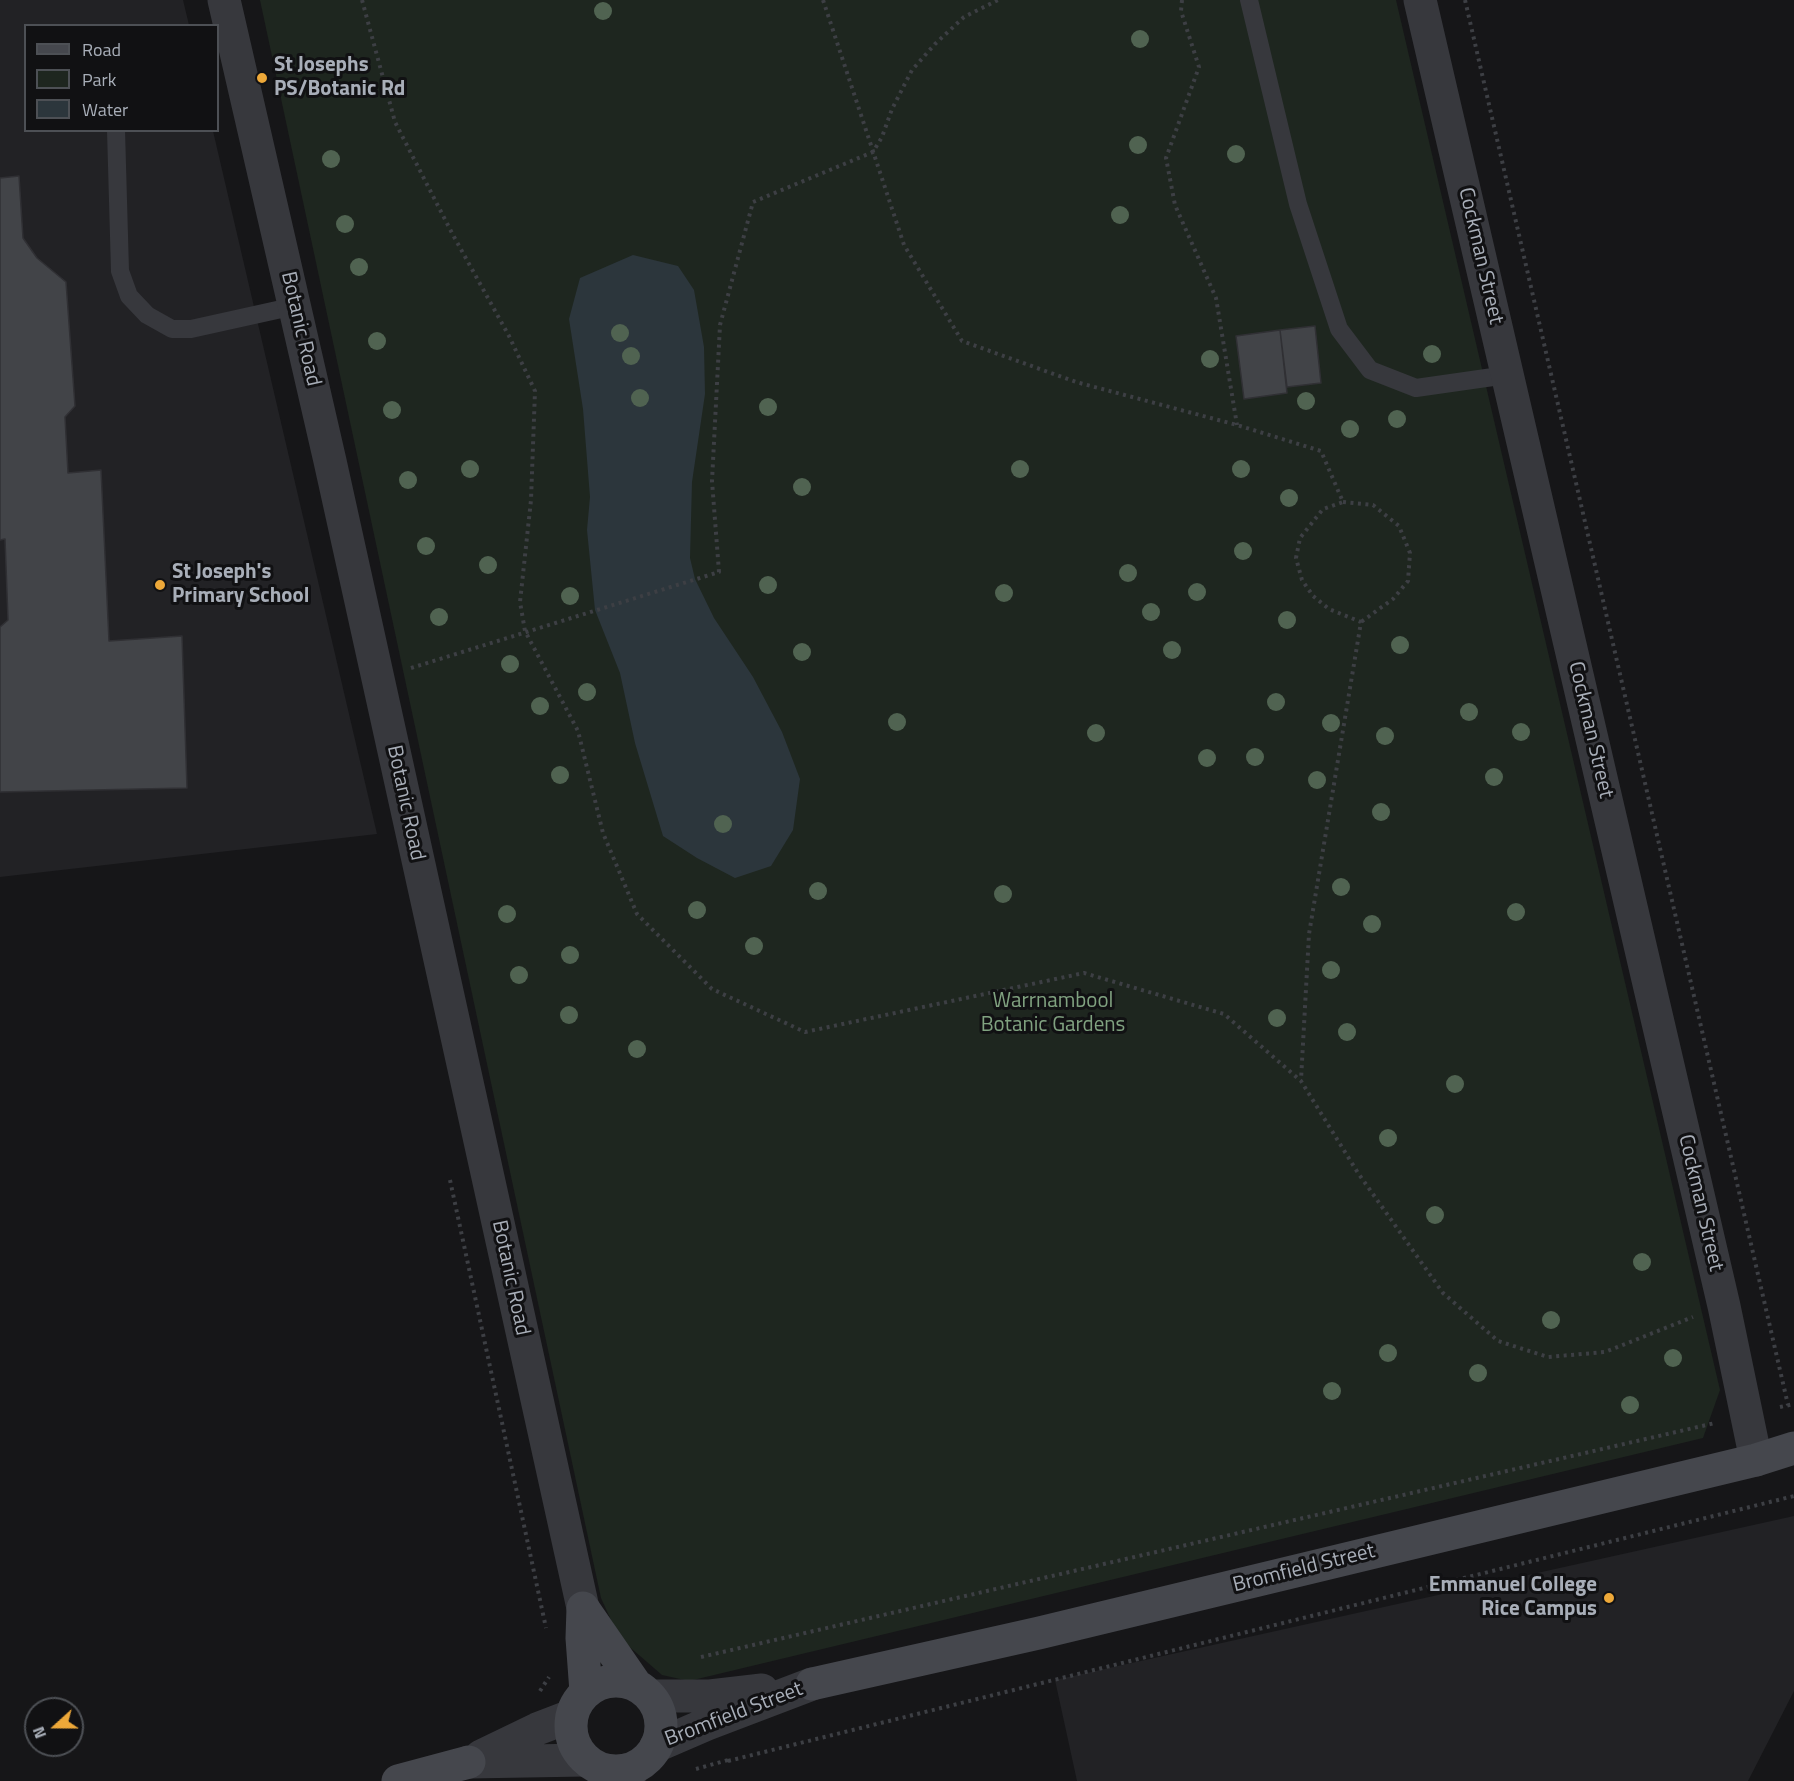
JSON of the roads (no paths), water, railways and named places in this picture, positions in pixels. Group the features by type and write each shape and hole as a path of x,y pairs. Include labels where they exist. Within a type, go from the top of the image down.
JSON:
{"street":[{"name":"Cockman Street","path":"1420,0 1748,1416 1756,1460"},
{"name":"Botanic Road","path":"220,13 295,306 583,1608 578,1704"},
{"name":"Bromfield Street","path":"643,1691 710,1696 813,1684 1039,1633 1756,1460 1794,1448"},
{"name":"Botanic Road","path":"583,1608 643,1691"},
{"path":"398,1781 469,1762 537,1729 578,1704 597,1684 610,1680 624,1681 643,1691 657,1707 661,1719 656,1746 649,1757 627,1776 585,1760 469,1762"},
{"name":"Bromfield Street","path":"656,1746 813,1684"},
{"path":"578,1704 571,1732 576,1747 585,1760"}],"lane":[{"path":"1249,0 1298,204 1339,329 1370,370 1416,388 1507,375"},
{"path":"116,132 120,271 129,296 147,315 172,328 191,329 295,306"}],"water":[{"path":"633,255 678,266 694,290 704,347 705,394 692,482 690,558 695,579 714,618 753,677 782,732 800,779 793,830 771,866 735,878 697,858 663,836 635,743 620,673 595,610 587,530 590,497 583,409 569,319 580,278"}],"place":[{"name":"St Josephs PS/Botanic Rd","path":"262,78"},
{"name":"St Joseph's Primary School","path":"160,585"},
{"name":"Emmanuel College Rice Campus","path":"1609,1598"}],"park label":[{"name":"Warrnambool Botanic Gardens","path":"1053,1014"}]}
